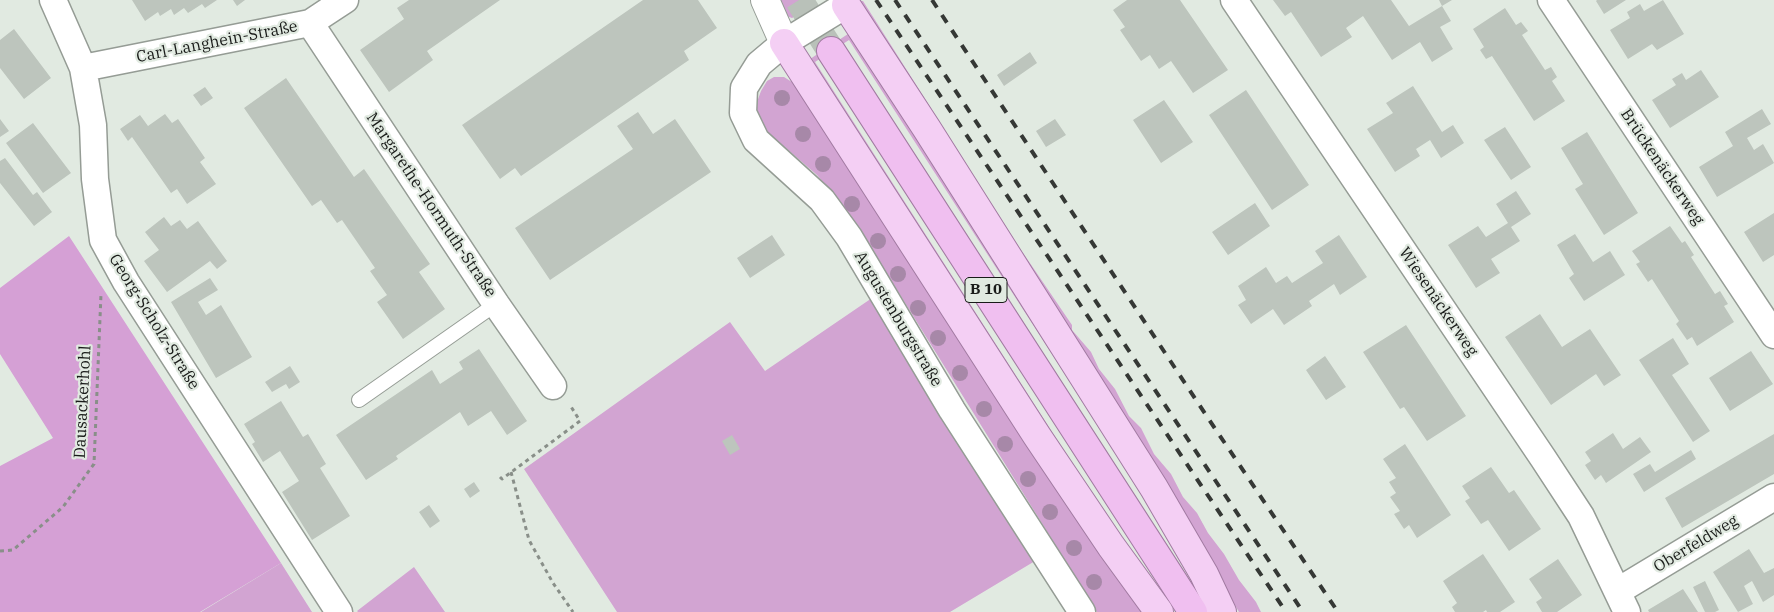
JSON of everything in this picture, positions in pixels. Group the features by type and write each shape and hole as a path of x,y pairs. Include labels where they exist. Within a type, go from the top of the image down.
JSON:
{"highway":[{"name":"B 10","path":"832,51 1193,612"}],"main road":[{"path":"844,2 1154,488 1204,574 1222,612"},
{"path":"784,43 1037,436 1111,546 1159,612"}],"street":[{"name":"Georg-Scholz-Straße","path":"53,0 83,68 93,125 95,179 103,240 126,282 339,612"},
{"name":"Carl-Langhein-Straße","path":"83,68 310,23 345,0"},
{"path":"765,0 784,43"},
{"name":"Wiesenäckerweg","path":"1234,0 1581,516 1623,601"},
{"name":"Brückenäckerweg","path":"1550,0 1774,334"},
{"name":"Augustenburgstraße","path":"844,2 784,43 759,64 744,88 743,113 756,140 822,200 849,237 952,410 1082,612"},
{"name":"Margarethe-Hormuth-Straße","path":"310,23 496,304 553,386"},
{"name":"Oberfeldweg","path":"1623,601 1774,496"}],"lane":[{"path":"359,400 496,304"}],"path":[{"name":"Dausackerhohl","path":"0,551 13,550 63,507 94,464 101,287"},
{"path":"500,477 502,479 580,420 571,407"},
{"path":"511,472 529,540 552,583 573,612"}],"shaded area":[{"path":"778,0 808,0 809,5 792,18 784,15"},
{"path":"853,0 863,1 1017,244 1072,325 1072,330 1091,352 1099,369 1115,389 1129,416 1141,428 1154,454 1171,474 1183,497 1197,513 1208,533 1224,554 1261,612 1239,612 1195,538"},
{"path":"851,32 1141,492 849,40 815,62 1122,541 807,61"},
{"path":"774,77 784,77 795,84 1144,612 1097,612 845,208 817,175 765,130 757,112 757,102 767,81"},
{"path":"69,236 281,563 200,612 0,612 0,466 53,438 0,354 0,288"},
{"path":"872,298 1035,561 950,612 617,612 524,469 730,322 765,371"},
{"path":"281,563 312,612 201,612"},
{"path":"414,567 445,612 357,611"}],"building":[{"path":"132,0 217,0 205,8 202,4 188,13 184,8 174,15 171,9 160,16 158,12 145,21"},
{"path":"233,0 245,0 237,6"},
{"path":"409,0 500,0 427,51 433,60 389,92 360,50 404,19 397,8"},
{"path":"643,0 698,0 717,28 684,51 689,60 521,176 515,168 500,179 462,125"},
{"path":"1127,0 1180,0 1228,70 1193,93 1171,61 1159,69 1150,55 1141,61 1120,30 1125,27 1113,10"},
{"path":"1273,0 1391,0 1409,26 1442,6 1451,21 1440,27 1453,49 1432,62 1420,42 1392,60 1363,16 1346,28 1352,37 1321,57 1291,12 1285,16"},
{"path":"1439,0 1452,0 1442,6"},
{"path":"1597,0 1626,0 1604,14 1596,1"},
{"path":"1663,0 1684,34 1657,50 1652,44 1628,59 1610,30 1630,18 1627,12 1640,4 1644,11"},
{"path":"1505,8 1516,25 1521,22 1528,31 1522,35 1545,70 1551,67 1557,77 1552,81 1565,101 1534,121 1492,56 1486,59 1480,50 1484,47 1473,29"},
{"path":"14,29 51,78 24,99 0,68 0,40"},
{"path":"1030,52 1037,63 1004,86 997,75"},
{"path":"1701,70 1719,97 1670,128 1652,100 1676,85 1672,79 1682,73 1686,80"},
{"path":"286,78 354,177 364,169 430,264 419,272 445,309 403,339 377,302 387,295 370,271 375,268 342,220 337,223 321,200 312,206 244,108"},
{"path":"1413,86 1442,132 1453,125 1464,143 1441,158 1430,140 1416,149 1420,156 1395,172 1367,129 1393,113 1386,103"},
{"path":"205,87 213,98 201,106 193,95"},
{"path":"1246,90 1309,185 1272,210 1209,115"},
{"path":"1164,100 1193,142 1161,163 1133,120"},
{"path":"1762,109 1771,124 1747,138 1754,150 1763,144 1774,163 1717,197 1699,167 1733,146 1725,132"},
{"path":"638,112 653,134 675,119 711,172 550,280 515,228 633,149 617,126"},
{"path":"165,114 172,123 178,119 205,158 200,162 216,184 187,204 177,189 171,193 132,137 128,141 120,129 140,115 148,126"},
{"path":"0,119 9,131 0,137"},
{"path":"1055,119 1066,135 1046,147 1036,131"},
{"path":"33,123 71,173 43,193 6,143"},
{"path":"1505,127 1531,167 1511,180 1484,140"},
{"path":"1587,132 1638,213 1604,235 1575,189 1583,184 1561,148"},
{"path":"5,158 33,195 37,192 52,212 34,226 0,183 0,161"},
{"path":"1516,191 1531,214 1511,227 1520,241 1491,259 1500,273 1476,288 1448,245 1478,226 1486,237 1508,223 1496,204"},
{"path":"1255,203 1270,226 1228,255 1212,232"},
{"path":"1774,213 1774,255 1763,262 1744,232"},
{"path":"164,217 171,226 180,220 187,229 198,221 227,261 217,269 210,261 167,292 144,261 159,250 145,232"},
{"path":"1670,226 1682,243 1685,241 1694,255 1691,257 1715,294 1720,291 1728,304 1724,306 1734,322 1697,346 1692,337 1687,340 1676,324 1679,321 1652,279 1648,282 1636,264 1640,262 1632,251"},
{"path":"1575,234 1593,262 1610,251 1625,275 1584,301 1569,278 1574,274 1557,245"},
{"path":"772,235 785,255 750,278 737,258"},
{"path":"1339,235 1367,277 1340,295 1334,284 1309,301 1312,306 1284,325 1273,309 1251,324 1238,305 1246,300 1238,286 1266,267 1276,283 1287,276 1292,283 1323,263 1315,251"},
{"path":"210,278 218,290 198,302 206,315 221,305 252,357 216,378 171,302"},
{"path":"1540,314 1562,347 1590,329 1621,375 1604,386 1596,374 1551,405 1505,337"},
{"path":"1406,325 1466,416 1427,441 1404,407 1400,409 1363,352"},
{"path":"1673,338 1689,364 1672,375 1710,431 1693,442 1639,360"},
{"path":"479,349 527,421 507,435 491,411 468,426 460,412 396,456 398,459 366,480 336,435 432,370 440,384 463,369 459,362"},
{"path":"1751,351 1773,384 1730,411 1709,378"},
{"path":"1325,356 1346,387 1326,400 1306,370"},
{"path":"290,366 300,382 289,389 286,384 272,392 265,382"},
{"path":"281,401 303,437 308,434 326,464 320,468 350,516 312,540 282,492 299,481 280,451 263,462 252,444 255,442 244,424"},
{"path":"1613,433 1623,449 1640,437 1651,452 1606,483 1601,475 1595,480 1585,465 1591,461 1585,452"},
{"path":"1774,434 1774,474 1682,528 1665,498"},
{"path":"732,435 740,449 730,455 722,441"},
{"path":"1405,444 1451,515 1417,538 1409,525 1404,529 1394,514 1400,511 1390,497 1396,493 1389,482 1396,478 1383,459"},
{"path":"1691,450 1696,459 1644,492 1633,474 1650,464 1655,472"},
{"path":"1491,467 1509,493 1514,490 1541,529 1509,551 1488,520 1481,524 1465,501 1470,498 1462,486"},
{"path":"474,482 480,491 470,498 464,489"},
{"path":"429,505 440,521 430,528 419,512"},
{"path":"1749,549 1764,573 1774,568 1774,595 1763,602 1752,581 1744,586 1753,604 1738,612 1713,572"},
{"path":"1483,554 1515,602 1500,612 1487,612 1486,610 1483,612 1455,612 1452,607 1457,603 1443,581"},
{"path":"1558,559 1582,595 1557,612 1542,612 1536,602 1542,598 1529,579"},
{"path":"1705,581 1719,610 1715,612 1705,612 1693,587"},
{"path":"1683,589 1698,612 1649,612 1648,610"}],"tunnel":[{"path":"799,0 831,51"}],"railway":[{"path":"876,0 1286,612"},
{"path":"895,0 1303,612"},
{"path":"932,0 1338,612"}]}
